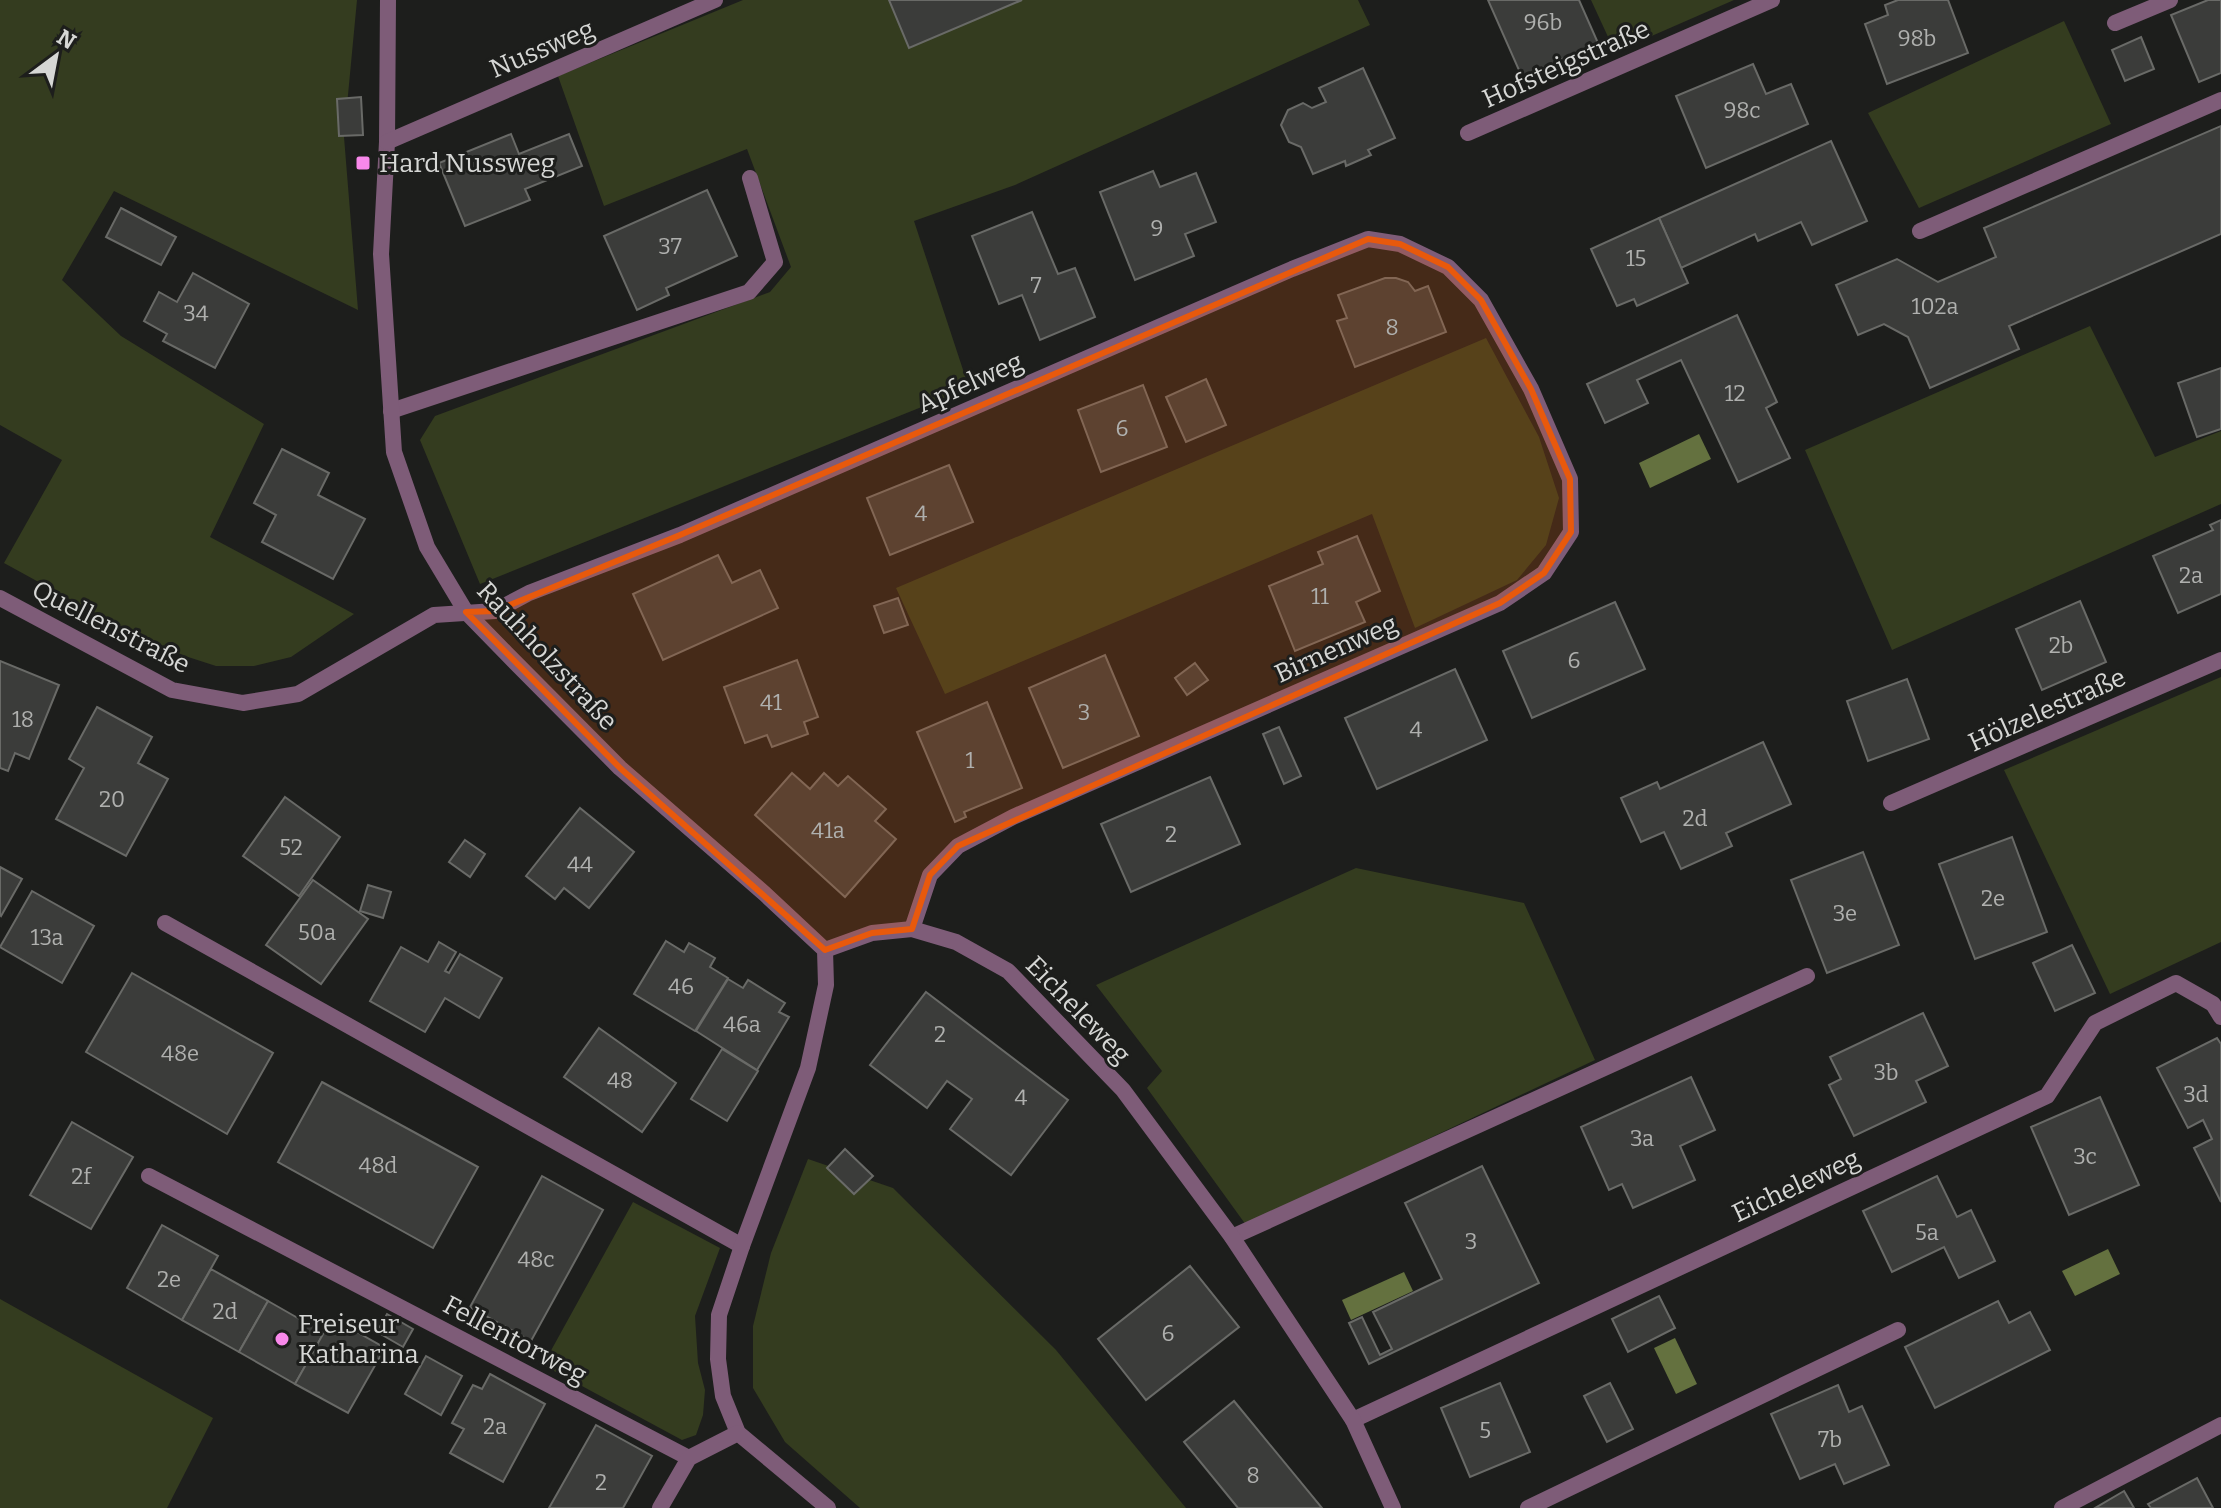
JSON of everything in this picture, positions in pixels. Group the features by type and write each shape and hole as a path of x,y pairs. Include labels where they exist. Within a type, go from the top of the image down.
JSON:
{"street":[{"name":"Rauhholzstraße","path":"388,0 387,142 381,254 391,411 394,452 427,547 466,612 620,768 825,950"},
{"name":"Nussweg","path":"387,142 715,0"},
{"name":"Hofsteigstraße","path":"1468,133 1772,0"},
{"path":"2115,23 2170,0"},
{"path":"1920,231 2221,100"},
{"path":"391,411 749,292 775,262 750,178"},
{"name":"Apfelweg","path":"466,612 495,611 529,593 680,535 1277,275 1368,239 1400,244 1448,267 1481,300"},
{"name":"Birnenweg","path":"912,929 930,875 958,846 1013,817 1500,603 1544,573 1571,532 1570,479 1531,389 1481,300"},
{"name":"Quellenstraße","path":"0,598 172,690 243,703 298,694 434,615 466,612"},
{"name":"Hölzelestraße","path":"1891,803 2221,660"},
{"path":"165,923 742,1246"},
{"name":"Eicheleweg","path":"825,950 872,933 912,929 956,942 1008,971 1123,1090 1232,1237 1353,1420 1393,1508"},
{"path":"825,950 826,985 808,1068 719,1315 718,1359 723,1396 738,1433 828,1508"},
{"path":"1232,1237 1807,976"},
{"name":"Eicheleweg","path":"1353,1420 2047,1096 2095,1023 2176,983 2213,1004 2221,1017"},
{"name":"Fellentorweg","path":"149,1176 689,1458"},
{"path":"1528,1508 1898,1330"},
{"path":"2062,1508 2221,1425"},
{"path":"660,1508 689,1458 738,1433"}],"highlighted area":[{"path":"1368,239 1400,244 1448,267 1481,300 1531,389 1570,479 1571,532 1544,573 1500,603 958,846 930,875 912,929 872,933 825,950 620,768 466,612 495,611 680,535"}],"shaded area":[{"path":"0,0 357,0 344,137 358,310 114,191 62,280 121,336 264,424 210,537 354,614 291,657 254,666 216,666 185,656 117,625 4,563 62,460 0,425"},
{"path":"743,0 1358,0 1370,25 1015,185 914,221 969,388 480,584 420,440 435,416 770,292 791,267 747,149 604,206 558,76"},
{"path":"1591,0 1734,0 1615,52"},
{"path":"2064,21 2111,124 1919,208 1868,113"},
{"path":"2090,326 2155,457 2221,431 2221,504 1892,650 1805,450"},
{"path":"1486,338 1539,437 1559,498 1546,545 1517,580 1415,628 1372,514 945,694 896,588"},
{"path":"1699,434 1711,459 1650,488 1639,463"},
{"path":"2221,677 2221,942 2110,994 2004,770"},
{"path":"1356,868 1524,903 1595,1060 1246,1225 1147,1088 1162,1071 1096,985"},
{"path":"808,1159 893,1188 1056,1350 1186,1508 860,1508 785,1442 753,1388 753,1326 771,1253"},
{"path":"633,1202 720,1248 695,1316 698,1363 705,1390 703,1415 696,1435 682,1440 543,1365"},
{"path":"2108,1249 2120,1274 2075,1296 2062,1271"},
{"path":"1404,1272 1413,1291 1351,1320 1342,1300"},
{"path":"0,1299 213,1418 167,1508 0,1508"},
{"path":"1675,1338 1697,1384 1676,1394 1654,1348"}],"building":[{"path":"889,0 1022,0 909,48"},
{"path":"1488,0 1579,0 1598,43 1522,77"},
{"path":"1898,0 1948,0 1968,53 1887,84 1865,24 1888,15 1885,5"},
{"path":"2208,0 2221,0 2221,73 2199,82 2171,15"},
{"path":"2141,37 2154,69 2125,81 2112,50"},
{"path":"1753,64 1766,94 1791,84 1808,124 1706,168 1676,96"},
{"path":"1363,68 1395,138 1368,150 1371,155 1346,166 1345,161 1313,174 1301,147 1289,142 1281,125 1288,110 1303,103 1312,108 1326,102 1319,88"},
{"path":"361,97 363,135 339,136 337,99"},
{"path":"2221,126 2221,234 2009,326 2019,349 1930,388 1908,337 1884,324 1858,335 1836,285 1897,259 1938,282 1996,257 1984,228"},
{"path":"511,134 519,154 569,134 582,166 525,189 530,200 465,226 439,163"},
{"path":"1831,141 1867,221 1812,245 1801,222 1758,241 1755,234 1681,268 1659,218"},
{"path":"1153,171 1160,187 1196,173 1216,222 1185,234 1194,256 1135,280 1100,192"},
{"path":"707,190 737,256 666,288 669,295 637,310 604,236"},
{"path":"121,208 176,237 161,265 106,237"},
{"path":"1032,212 1058,274 1075,268 1095,317 1040,340 1022,295 999,304 972,236"},
{"path":"1659,218 1688,283 1637,306 1634,299 1617,306 1591,249"},
{"path":"193,273 249,304 215,368 163,341 167,334 144,321 159,292 177,302"},
{"path":"1385,278 1408,282 1415,291 1428,286 1446,332 1355,367 1337,321 1347,318 1338,295"},
{"path":"1737,315 1777,402 1766,408 1790,458 1738,482 1681,360 1637,380 1648,403 1605,423 1587,384"},
{"path":"2221,368 2221,429 2197,437 2178,383"},
{"path":"1206,379 1226,425 1186,442 1166,397"},
{"path":"1143,385 1167,447 1101,472 1078,410"},
{"path":"282,449 329,473 318,495 365,519 333,579 262,542 276,515 254,503"},
{"path":"949,465 973,522 890,555 867,498"},
{"path":"2221,520 2221,594 2178,613 2153,556 2213,530 2210,525"},
{"path":"1357,536 1380,591 1356,602 1365,622 1295,651 1269,586 1323,564 1318,552"},
{"path":"718,555 732,583 760,570 778,608 663,660 633,594"},
{"path":"898,598 908,625 884,633 874,606"},
{"path":"2080,601 2106,662 2042,690 2016,629"},
{"path":"1615,602 1645,669 1532,718 1503,651"},
{"path":"1105,655 1139,736 1063,768 1029,688"},
{"path":"797,660 818,717 804,722 808,734 772,747 767,735 745,743 724,687"},
{"path":"0,661 59,685 29,759 15,753 8,771 0,768"},
{"path":"1195,663 1208,680 1187,695 1175,678"},
{"path":"1455,669 1487,740 1377,789 1345,718"},
{"path":"1907,679 1929,739 1868,761 1847,701"},
{"path":"987,702 1022,788 964,812 966,817 955,822 917,732"},
{"path":"97,707 152,737 138,763 168,779 126,856 56,819 84,768 69,759"},
{"path":"1279,727 1301,776 1284,784 1263,734"},
{"path":"1763,742 1791,804 1726,833 1732,846 1681,869 1664,832 1641,842 1621,798 1657,782 1660,789"},
{"path":"792,773 810,789 824,773 838,786 848,776 886,809 875,821 896,839 845,897 755,815"},
{"path":"1210,777 1240,844 1131,892 1101,824"},
{"path":"285,797 340,837 299,896 243,856"},
{"path":"580,808 634,852 589,908 564,888 555,899 526,876"},
{"path":"2012,837 2047,932 1975,959 1939,864"},
{"path":"465,840 485,854 470,877 449,862"},
{"path":"1863,852 1899,945 1827,973 1791,880"},
{"path":"0,867 22,879 1,916 0,915"},
{"path":"313,880 368,919 321,984 266,945"},
{"path":"368,885 391,892 383,918 360,911"},
{"path":"32,891 94,926 62,983 0,947"},
{"path":"666,941 684,952 689,943 715,958 710,967 728,978 695,1031 634,994"},
{"path":"439,942 456,952 445,971 449,973 460,954 502,978 479,1018 445,998 425,1032 370,1001 401,947 428,962"},
{"path":"2072,945 2095,993 2055,1011 2033,963"},
{"path":"132,973 273,1053 227,1134 86,1052"},
{"path":"728,979 743,988 748,980 785,1003 779,1012 789,1017 757,1070 696,1031"},
{"path":"926,992 1068,1100 1011,1175 950,1129 972,1099 947,1081 927,1108 870,1065"},
{"path":"1923,1013 1948,1066 1916,1081 1926,1102 1854,1136 1829,1085 1841,1079 1830,1057"},
{"path":"599,1028 676,1083 642,1132 564,1077"},
{"path":"2217,1038 2221,1044 2221,1202 2194,1148 2212,1139 2203,1120 2188,1128 2157,1068"},
{"path":"722,1049 758,1071 727,1121 691,1099"},
{"path":"1691,1077 1715,1130 1680,1146 1695,1180 1633,1208 1622,1184 1609,1190 1581,1127"},
{"path":"322,1082 478,1167 433,1248 278,1162"},
{"path":"2100,1097 2139,1185 2069,1215 2031,1127"},
{"path":"72,1122 133,1157 91,1229 30,1195"},
{"path":"845,1149 873,1176 854,1194 827,1168"},
{"path":"1482,1166 1539,1283 1369,1364 1349,1323 1362,1317 1380,1355 1392,1349 1373,1312 1442,1279 1405,1203"},
{"path":"542,1176 603,1210 531,1341 470,1307"},
{"path":"1937,1176 1957,1217 1971,1210 1995,1261 1959,1278 1944,1247 1892,1272 1863,1211"},
{"path":"162,1225 218,1256 182,1320 127,1288"},
{"path":"1190,1266 1239,1327 1146,1400 1098,1339"},
{"path":"211,1269 268,1301 239,1352 182,1320"},
{"path":"1659,1296 1675,1328 1628,1352 1612,1319"},
{"path":"268,1301 324,1333 295,1384 239,1352"},
{"path":"1998,1301 2009,1323 2030,1312 2050,1350 1935,1408 1905,1347"},
{"path":"387,1314 413,1329 403,1347 377,1332"},
{"path":"332,1318 385,1348 348,1413 295,1384"},
{"path":"426,1356 462,1376 441,1415 405,1394"},
{"path":"490,1374 545,1404 503,1482 450,1453 464,1429 452,1423 473,1385 482,1389"},
{"path":"1500,1383 1530,1452 1470,1477 1441,1408"},
{"path":"1610,1383 1633,1429 1607,1442 1584,1396"},
{"path":"1838,1385 1849,1412 1862,1406 1889,1465 1844,1484 1835,1464 1800,1479 1771,1414"},
{"path":"1234,1401 1322,1508 1238,1508 1184,1442"},
{"path":"596,1425 652,1456 623,1508 549,1508"},
{"path":"2197,1478 2213,1508 2151,1508 2148,1504"},
{"path":"2124,1491 2134,1508 2095,1508"}],"place":[{"name":"Hard Nussweg","path":"363,163"},
{"name":"Freiseur Katharina","path":"282,1339"}]}
